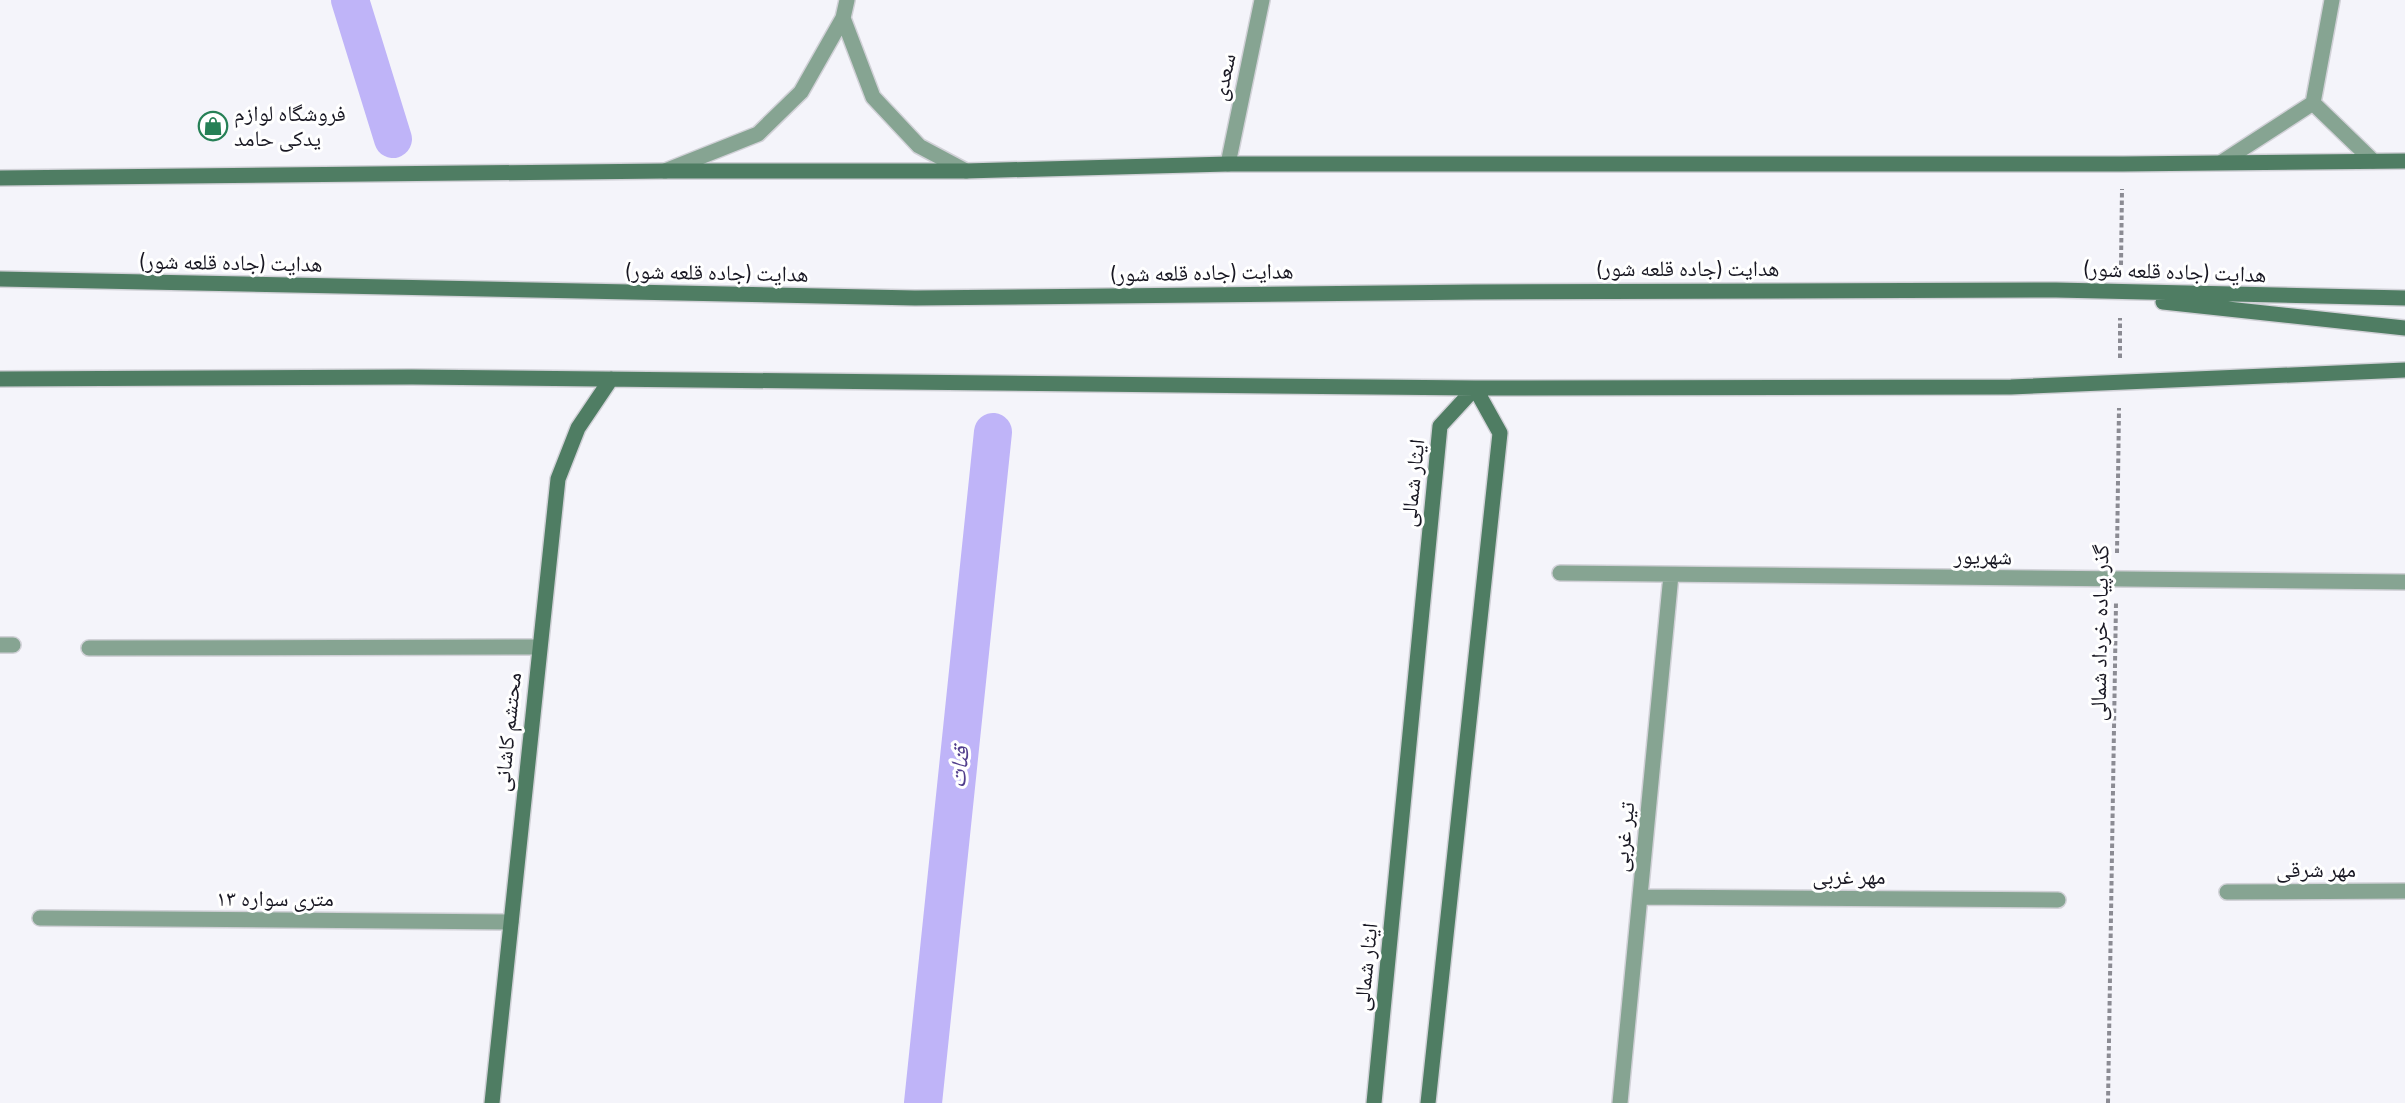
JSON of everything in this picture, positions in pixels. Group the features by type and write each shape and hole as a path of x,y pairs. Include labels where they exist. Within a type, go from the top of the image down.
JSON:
{"main road":[{"path":"0,178 664,171 966,171 1228,164 2123,164 2405,161"},
{"name":"هدایت (جاده قلعه شور)","path":"0,279 915,298 1475,292 2056,290 2121,294 2405,298"},
{"path":"2121,294 2405,328"},
{"path":"0,379 611,379 1475,388 2011,387 2405,370"},
{"name":"محتشم کاشانی","path":"492,1103 558,478 578,428 611,379"},
{"path":"1428,1103 1500,433 1475,388"},
{"name":"ایثار شمالی","path":"1374,1103 1440,426 1475,388"}],"street":[{"path":"664,171 758,134 801,92 843,18 847,0"},
{"name":"سعدی","path":"1228,164 1262,0"},
{"path":"2222,162 2313,103 2332,0"},
{"path":"843,18 873,97 919,146 966,171"},
{"path":"2313,103 2373,161"},
{"name":"شهریور","path":"1560,573 2405,582"},
{"name":"تیر غربی","path":"1620,1103 1671,575"},
{"path":"89,648 539,647"},
{"name":"مهر شرقی","path":"2227,892 2405,891"},
{"name":"مهر غربی","path":"1640,897 2058,900"},
{"name":"۱۳ متری سواره","path":"40,918 511,922"}],"path":[{"name":"گذر پیاده خرداد شمالی","path":"2108,1103 2123,164"}],"waterway":[{"path":"350,0 393,139"},
{"name":"قنات","path":"923,1103 993,432"}],"place":[{"name":"فروشگاه لوازم یدکی حامد","path":"213,126"}]}
